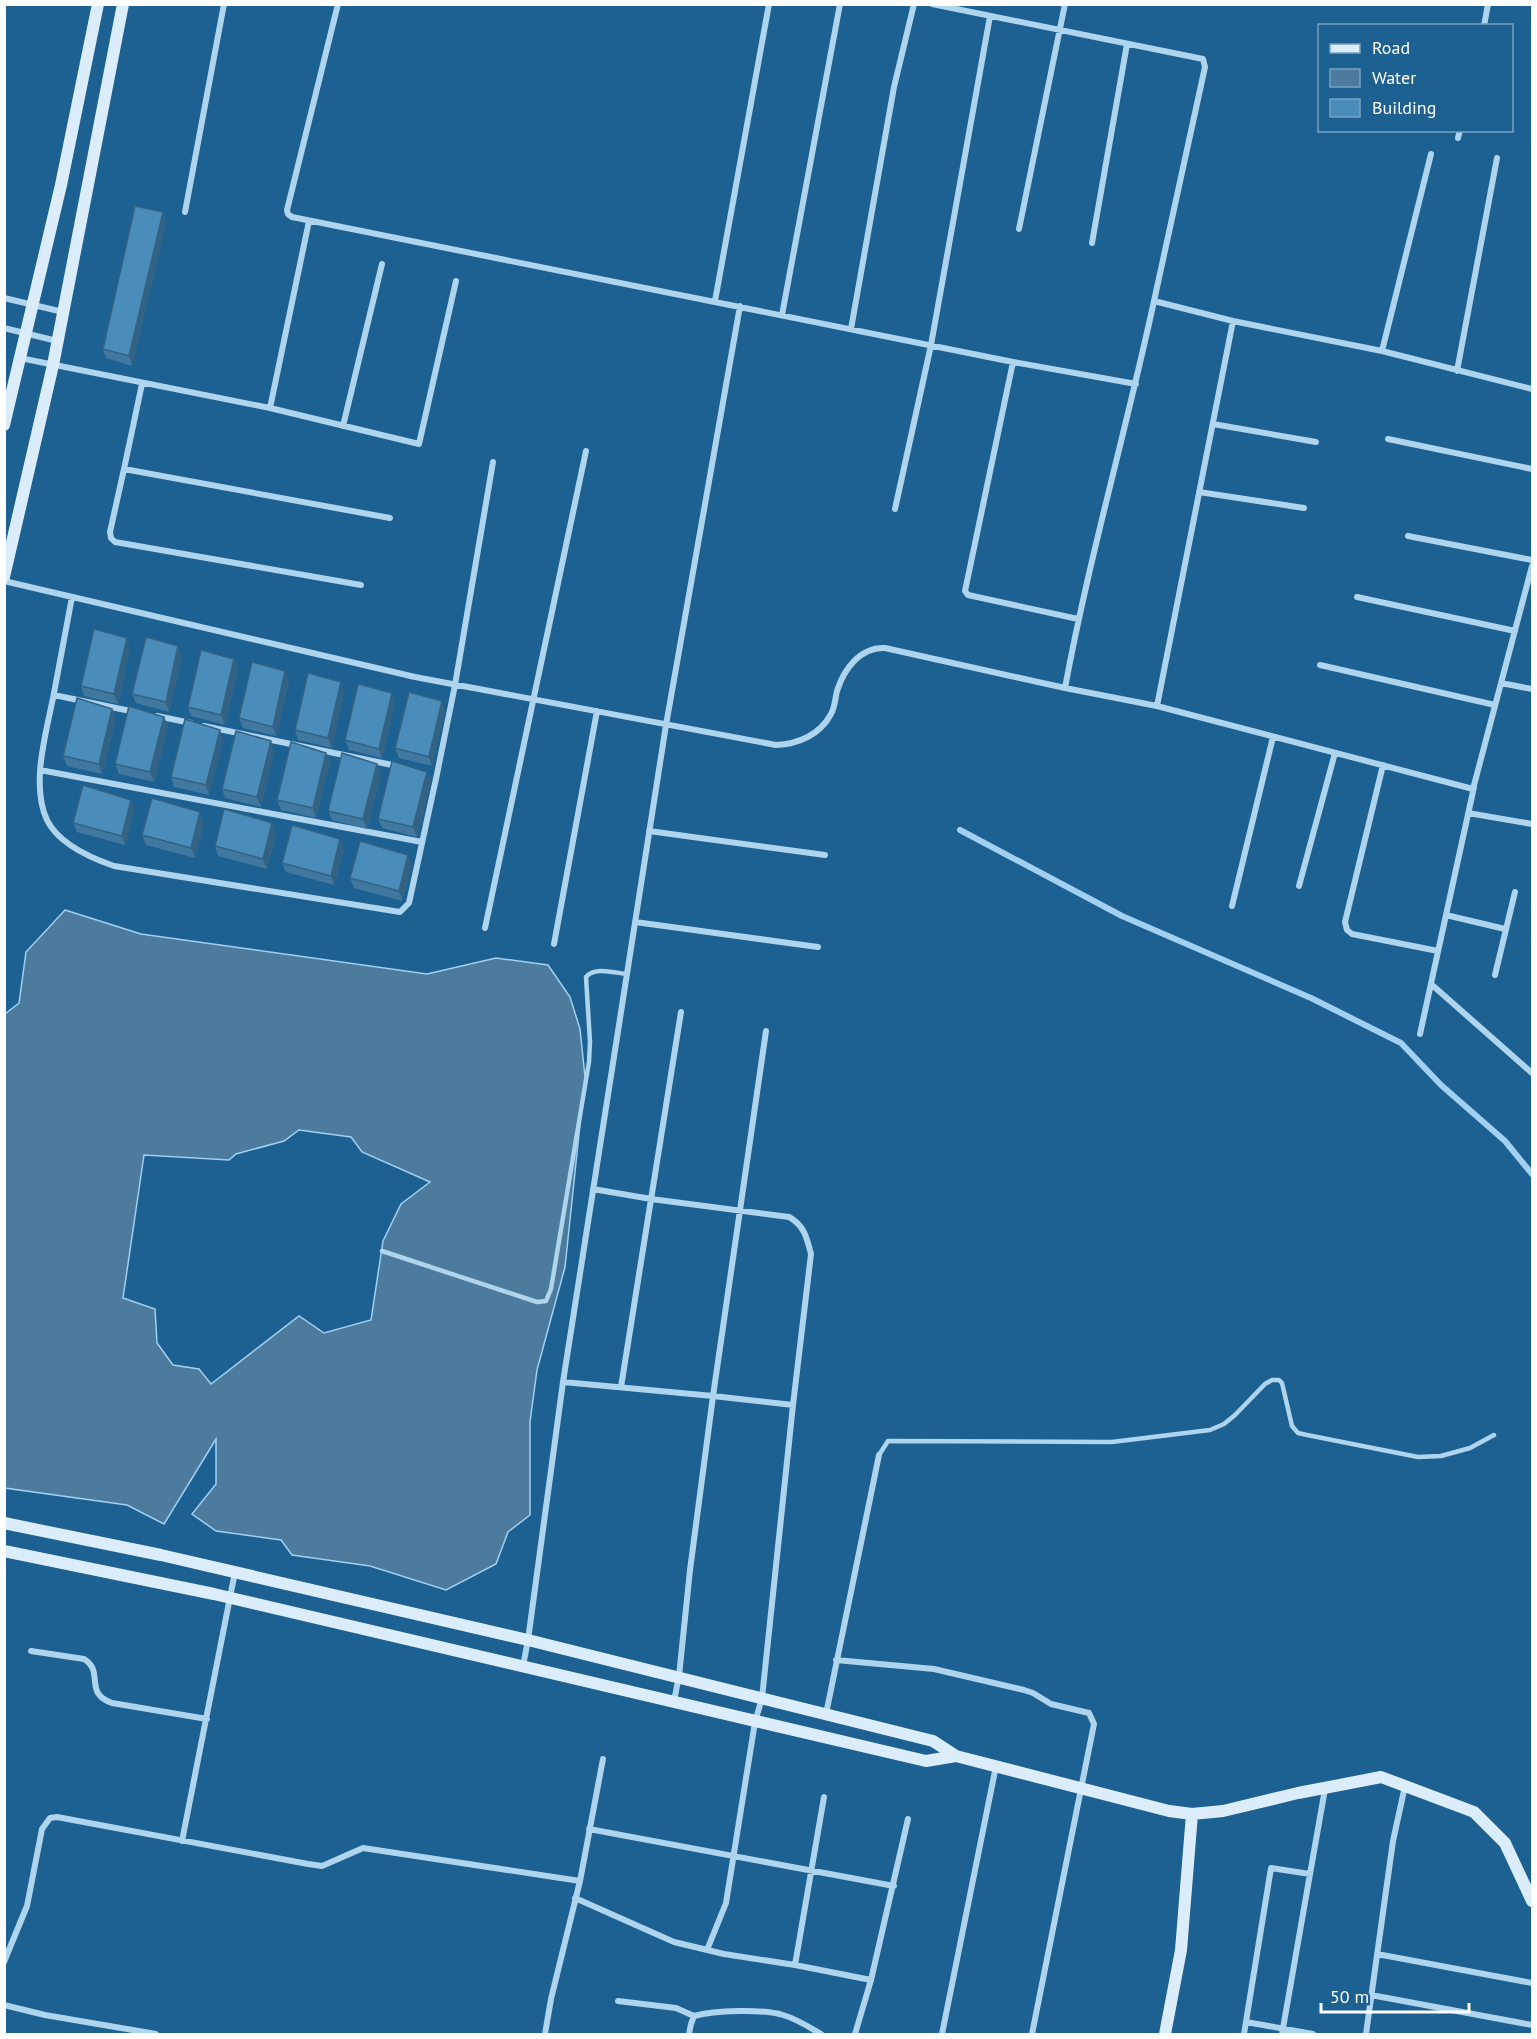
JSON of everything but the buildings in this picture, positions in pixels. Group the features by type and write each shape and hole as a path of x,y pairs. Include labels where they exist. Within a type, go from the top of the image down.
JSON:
{"street":[{"path":"4,425 68,152 98,4"},
{"path":"4,577 57,341 123,4"},
{"path":"185,212 224,4"},
{"path":"338,4 288,210 288,214 292,217 1013,362 1136,384"},
{"path":"715,302 769,4"},
{"path":"782,315 840,4"},
{"path":"851,329 894,87 914,4"},
{"path":"932,4 1203,59 1205,62 1136,384 1078,620 1065,688"},
{"path":"1019,228 1065,4"},
{"path":"1484,24 1488,4"},
{"path":"896,509 931,345 990,16"},
{"path":"1092,243 1127,44"},
{"path":"1458,138 1460,132"},
{"path":"1382,351 1431,154"},
{"path":"1457,371 1497,158"},
{"path":"270,408 309,221"},
{"path":"343,426 382,264"},
{"path":"19,358 270,408 419,444 456,281"},
{"path":"4,298 63,312"},
{"path":"1154,302 1233,321 1382,351 1533,389"},
{"path":"523,1667 563,1382 666,724 740,306"},
{"path":"1157,706 1233,321"},
{"path":"4,328 57,341"},
{"path":"1013,362 965,591 968,595 1078,620"},
{"path":"142,384 110,532 115,542 361,585"},
{"path":"1213,424 1316,442"},
{"path":"1388,439 1533,469"},
{"path":"485,928 586,451"},
{"path":"72,597 40,770 41,800 47,821 61,837 86,856 114,866 400,912 409,903 437,774 455,685 493,462"},
{"path":"124,469 390,518"},
{"path":"1199,492 1304,508"},
{"path":"1408,536 1533,560"},
{"path":"4,581 415,677 776,745 787,745 807,738 824,724 831,715 841,680 847,669 865,651 874,647 885,648 1157,706 1473,789 1533,566"},
{"path":"1358,597 1515,631"},
{"path":"1320,665 1495,705"},
{"path":"1501,683 1533,689"},
{"path":"54,695 402,767"},
{"path":"554,944 597,711"},
{"path":"1232,906 1274,737"},
{"path":"1299,886 1335,753"},
{"path":"1383,765 1345,922 1347,930 1352,934 1438,951"},
{"path":"40,770 422,842"},
{"path":"426,772 437,774"},
{"path":"1420,1034 1476,778"},
{"path":"1468,813 1533,824"},
{"path":"650,831 825,855"},
{"path":"1495,975 1515,892"},
{"path":"1446,915 1505,929"},
{"path":"635,922 818,947"},
{"path":"1431,984 1533,1073"},
{"path":"621,1387 681,1012"},
{"path":"674,1702 713,1396 765,1031"},
{"path":"593,1188 651,1199 789,1217 797,1221 804,1230 811,1254 762,1698 755,1722 726,1903 707,1950"},
{"path":"563,1382 793,1405"},
{"path":"826,1714 879,1455"},
{"path":"4,1523 236,1572 679,1676 933,1741 956,1756 1169,1810 1192,1814 1223,1811 1381,1777 1474,1812 1505,1843 1533,1901"},
{"path":"4,1551 231,1598 926,1761 956,1756"},
{"path":"182,1841 236,1572"},
{"path":"31,1651 84,1659 90,1663 94,1671 97,1693 102,1700 207,1719"},
{"path":"836,1660 934,1669 1024,1690 1058,1707 1089,1713 1094,1724 1032,2034"},
{"path":"545,2034 551,1999 580,1881 603,1759"},
{"path":"942,2034 996,1766"},
{"path":"1366,2034 1393,1841 1405,1786"},
{"path":"1282,2032 1325,1788"},
{"path":"795,1965 824,1797"},
{"path":"1166,2034 1181,1950 1192,1814"},
{"path":"4,1962 27,1906 42,1829 50,1818 57,1817 322,1866 363,1848 580,1881"},
{"path":"855,2034 871,1980 909,1819"},
{"path":"589,1829 894,1886"},
{"path":"1244,2034 1271,1868 1310,1874"},
{"path":"575,1898 674,1942 871,1980"},
{"path":"1377,1954 1533,1983"},
{"path":"1371,1995 1533,2025"},
{"path":"618,2001 676,2008 694,2016 706,2012 776,2013 796,2020 821,2034"},
{"path":"4,2005 45,2015 156,2034"},
{"path":"689,2034 694,2016"},
{"path":"1246,2022 1282,2032 1313,2034"}],"lane":[{"path":"382,1251 537,1302 546,1301 551,1289 589,1062 586,977 588,973 595,971 627,974"},
{"path":"879,1455 888,1441 1112,1442 1210,1430 1224,1424 1272,1380 1279,1380 1282,1383 1292,1426 1298,1433 1418,1457 1450,1454 1470,1448 1494,1435"}],"water":[{"path":"65,910 141,934 427,974 496,958 548,965 570,997 580,1029 585,1077 565,1267 537,1370 530,1422 530,1515 508,1532 496,1564 446,1590 370,1566 292,1555 281,1540 216,1531 192,1514 216,1484 216,1439 164,1524 127,1505 5,1488 5,1014 19,1003 26,952","holes":["299,1130 351,1137 362,1152 430,1182 401,1204 383,1241 371,1320 324,1333 299,1316 211,1384 199,1369 173,1365 157,1343 155,1309 123,1298 144,1155 229,1160 236,1154 284,1141"]}],"waterway":[{"path":"960,830 1122,916 1311,998 1401,1043 1441,1085 1505,1141 1532,1174"}]}
